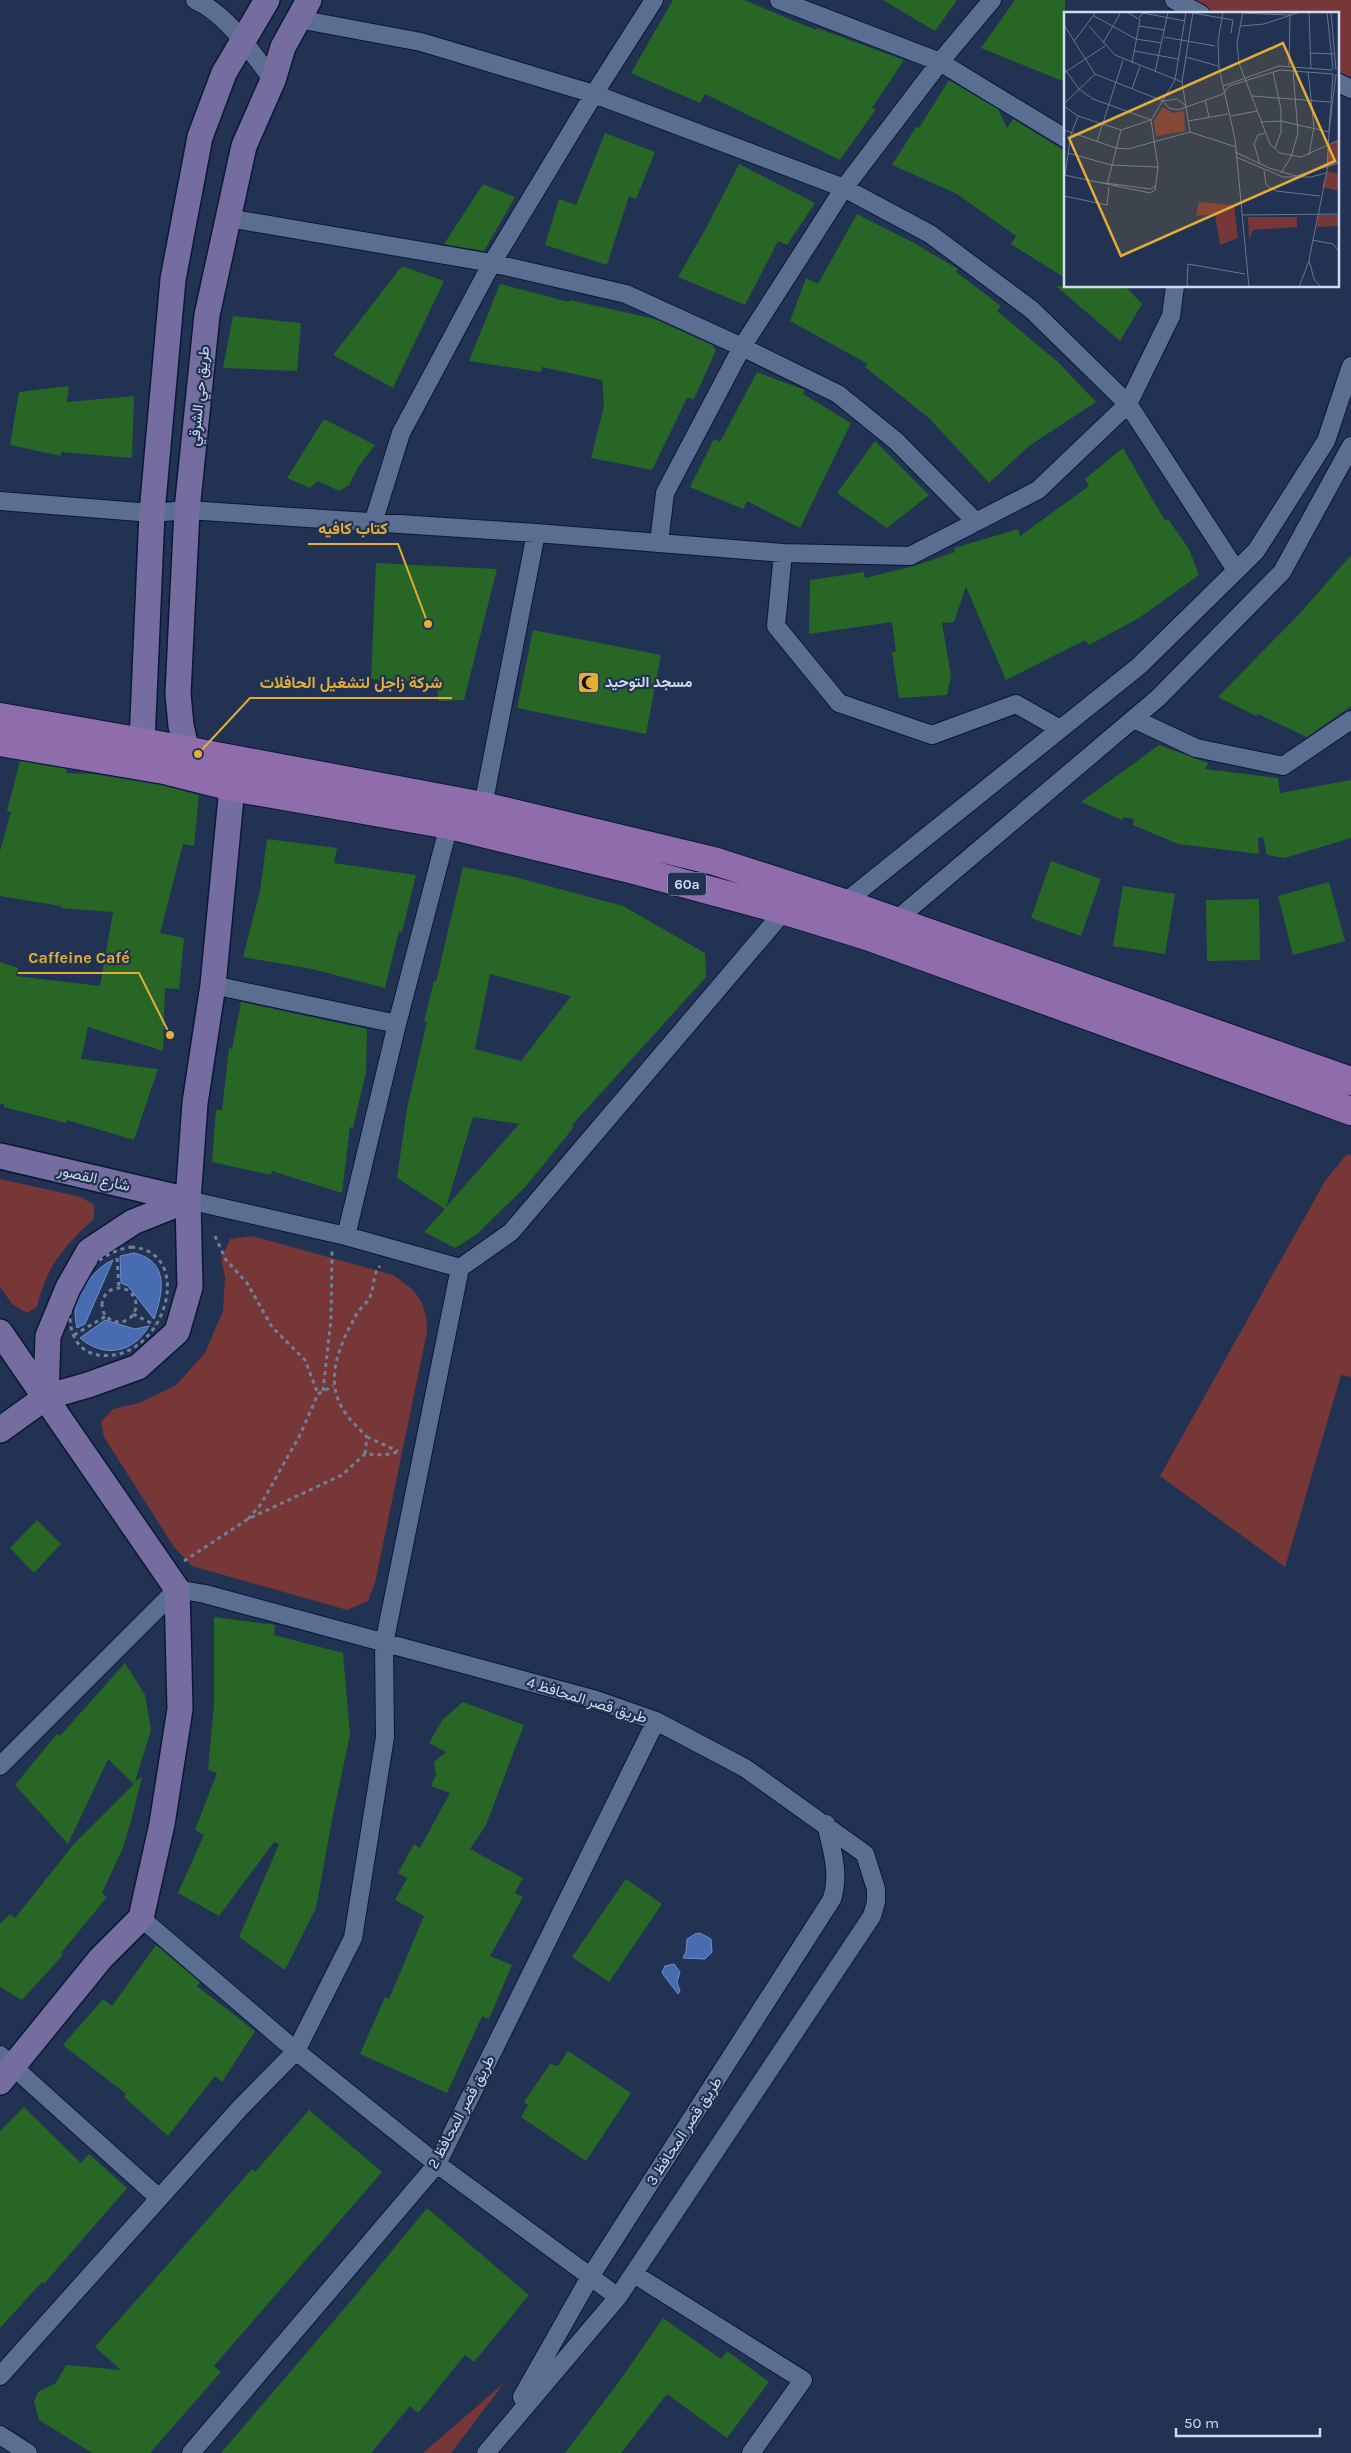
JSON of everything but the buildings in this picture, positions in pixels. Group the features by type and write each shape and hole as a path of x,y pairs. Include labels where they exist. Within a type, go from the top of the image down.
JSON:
{"main road":[{"name":"60a","path":"0,717 483,806 714,861 793,900"},
{"name":"60a","path":"0,742 164,770 232,786 449,825 634,870 793,900 1351,1081"},
{"name":"60a","path":"890,932 1351,1111"}],"street":[{"path":"195,0 207,6 243,40 273,80"},
{"path":"164,770 142,742 152,513 173,279 198,146 224,73 266,0"},
{"path":"373,524 400,433 492,263 594,94 654,0"},
{"path":"779,0 940,62 1064,137"},
{"path":"658,543 665,492 742,347 844,188 940,62 992,0"},
{"path":"1174,0 1197,12"},
{"path":"304,9 594,94 844,188 930,234 1032,310 1128,404 1236,570"},
{"name":"طريق حي الشرقي","path":"187,751 181,726 178,694 187,510 207,315 244,146 273,80 283,47 304,9"},
{"path":"1338,82 1351,89"},
{"path":"228,218 492,263 626,294 742,347 838,394 896,441 976,522"},
{"path":"0,501 152,513 187,510 373,524 536,533 783,553 910,556 1038,490 1128,404 1171,316 1175,288"},
{"path":"838,914 1060,729 1139,666 1256,551 1326,441 1351,366"},
{"path":"890,932 1158,698 1282,572 1351,446"},
{"path":"483,806 536,533"},
{"path":"783,553 776,626 839,703 932,735 1016,704 1060,729"},
{"path":"1134,719 1196,748 1283,766 1351,720"},
{"path":"0,1430 46,1397 88,1385 138,1367 177,1332 190,1287 188,1200 195,1103 213,985 232,786 213,767 187,751"},
{"path":"346,1236 396,1024 449,825"},
{"path":"0,2376 159,2198 296,2051 353,1938 385,1737 384,1644 460,1268 512,1232 793,900"},
{"path":"213,985 396,1024"},
{"name":"شارع القصور","path":"0,1156 188,1200"},
{"path":"46,1397 48,1336 68,1288 89,1251 133,1222 188,1200 346,1236 460,1268"},
{"path":"0,1332 177,1589 180,1709 162,1824 141,1918 101,1958 5,2068 159,2198"},
{"path":"0,1766 177,1589"},
{"name":"طريق قصر المحافظ 4","path":"177,1589 205,1594 596,1700 656,1721 745,1768 826,1824 865,1854 876,1889 876,1902 872,1916 618,2298 501,2432"},
{"name":"طريق قصر المحافظ 2","path":"190,2453 437,2164 656,1721"},
{"name":"طريق قصر المحافظ 3","path":"501,2432 590,2277 832,1899 836,1885 836,1870 826,1824"},
{"path":"141,1918 296,2051 437,2164 618,2298"},
{"path":"634,2274 803,2380 751,2453"},
{"path":"486,2453 501,2432"},
{"path":"0,2435 28,2453"}],"path":[{"path":"215,1236 226,1260 247,1283 272,1327 305,1360 318,1394"},
{"path":"142,1248 158,1258 163,1265 168,1283 166,1302 157,1325 146,1340 130,1351 118,1356 93,1354 79,1346 74,1335 70,1315 73,1298 81,1278 96,1262 117,1250 142,1248"},
{"path":"117,1250 119,1289"},
{"path":"323,1391 331,1319 332,1251"},
{"path":"365,1454 384,1455 398,1452 368,1437 344,1411 333,1386 336,1362 344,1341 355,1315 369,1298 376,1270 380,1266"},
{"path":"125,1289 132,1294 136,1302 134,1314 122,1322 113,1321 106,1316 103,1308 104,1299 108,1292 125,1289"},
{"path":"134,1314 157,1325"},
{"path":"74,1335 106,1316"},
{"path":"248,1519 262,1504 300,1434 318,1394 333,1386"},
{"path":"184,1561 248,1519 342,1475 365,1454 368,1437"}],"shaded area":[{"path":"1174,0 1351,0 1351,89 1338,82 1338,12 1197,12"},
{"path":"1347,1154 1351,1155 1351,1377 1341,1375 1285,1567 1160,1476 1325,1181"},
{"path":"0,1179 81,1197 94,1205 94,1219 65,1248 45,1281 37,1307 27,1313 12,1304 0,1287"},
{"path":"252,1236 393,1275 415,1293 423,1305 427,1332 375,1583 368,1601 347,1610 192,1566 174,1547 104,1437 101,1422 113,1409 139,1403 176,1385 205,1353 223,1311 225,1277 221,1259 230,1239"},
{"path":"505,2382 451,2453 423,2453"}],"water":[{"path":"134,1253 146,1257 154,1263 159,1271 161,1279 160,1299 154,1319 128,1286 121,1283 120,1256"},
{"path":"113,1260 85,1324 77,1328 76,1305 83,1289 100,1268"},
{"path":"105,1320 135,1329 149,1326 135,1342 117,1350 98,1349 80,1338"},
{"path":"700,1933 711,1939 712,1952 705,1959 683,1958 686,1952 687,1939"},
{"path":"674,1964 680,1972 677,1982 680,1991 678,1994 662,1973 665,1966"}],"place":[{"name":"كتاب كافيه","path":"428,624"},
{"name":"مسجد التوحيد","path":"589,682"},
{"name":"شركة زاجل لتشغيل الحافلات","path":"198,754"},
{"name":"Caffeine Café","path":"170,1035"}]}
